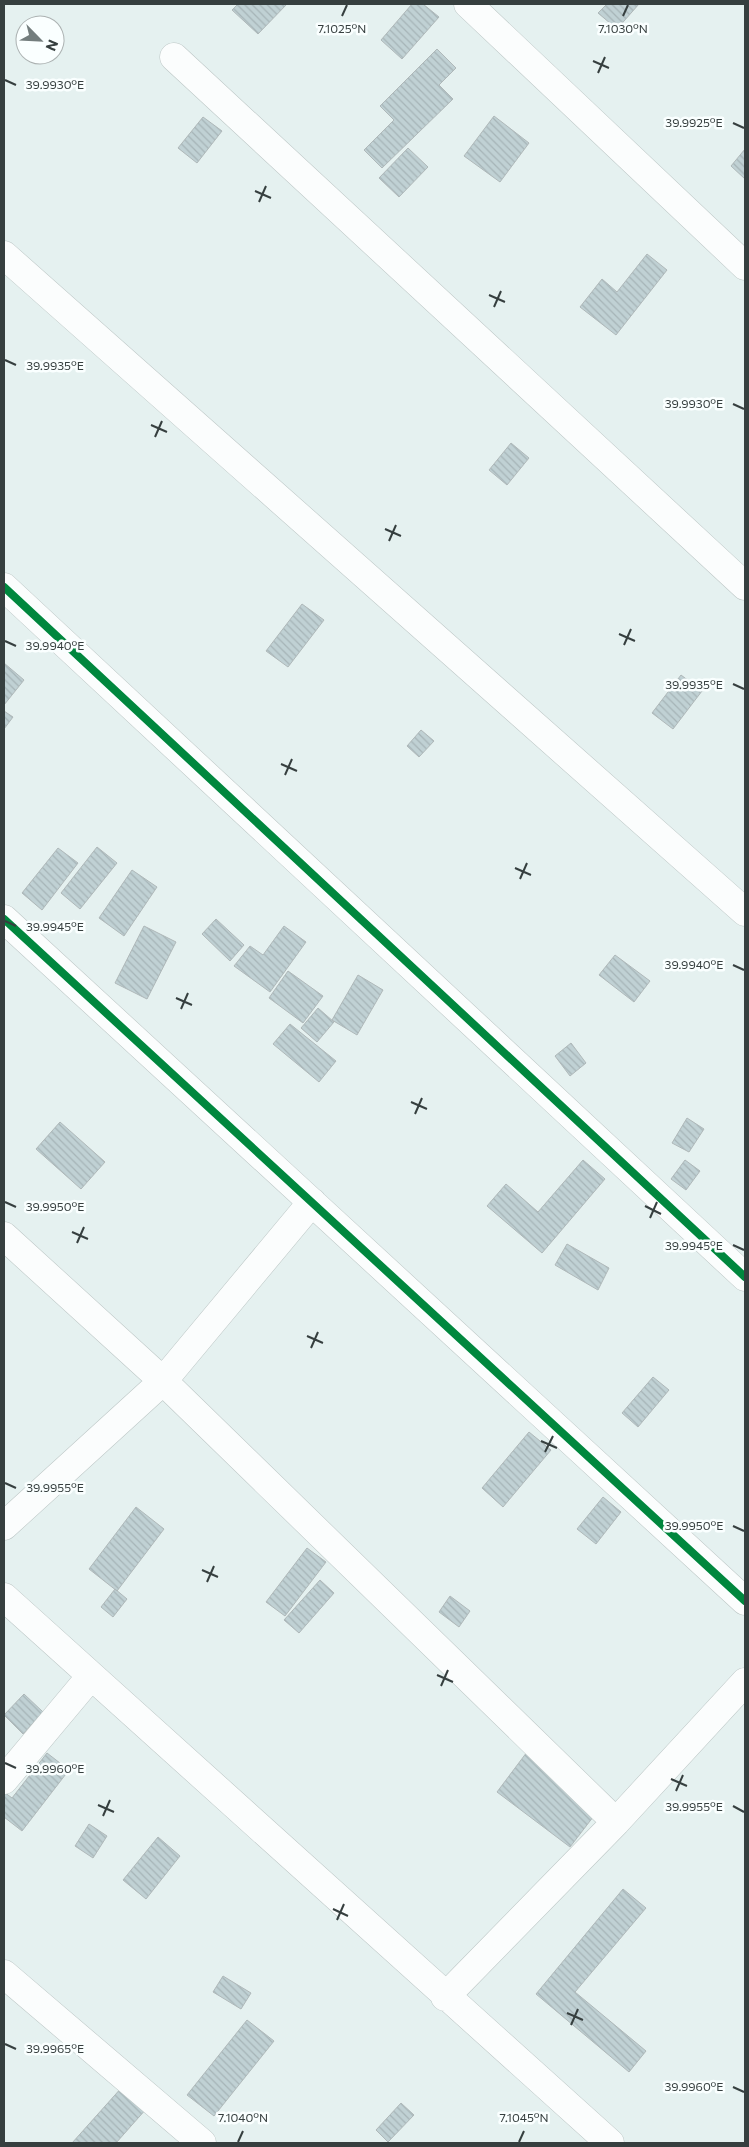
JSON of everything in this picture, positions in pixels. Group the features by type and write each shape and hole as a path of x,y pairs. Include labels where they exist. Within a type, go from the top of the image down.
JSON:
{"street":[{"path":"468,4 745,266"},
{"path":"174,57 745,586"},
{"path":"4,255 745,912"},
{"path":"4,587 745,1277"},
{"path":"4,918 745,1601"},
{"path":"4,1526 162,1381 312,1202"},
{"path":"4,1236 162,1381 616,1822"},
{"path":"4,1597 445,1997 610,2143"},
{"path":"4,1780 91,1676"},
{"path":"445,1997 616,1822 745,1682"},
{"path":"4,1974 202,2143"}],"building":[{"path":"238,4 287,4 258,34 232,10"},
{"path":"412,4 423,4 439,17 402,59 381,40"},
{"path":"607,4 639,4 617,29 598,13"},
{"path":"437,49 456,68 439,85 453,99 382,168 364,150 394,120 380,106"},
{"path":"494,116 529,143 500,182 464,156"},
{"path":"203,117 222,131 197,163 178,148"},
{"path":"408,148 428,167 399,197 379,178"},
{"path":"745,149 745,179 731,166"},
{"path":"647,254 667,270 616,335 580,307 602,279 617,292"},
{"path":"511,443 529,458 507,485 489,470"},
{"path":"302,604 324,620 288,667 266,651"},
{"path":"4,663 24,680 4,705"},
{"path":"681,675 702,691 673,729 652,713"},
{"path":"4,711 13,717 4,729"},
{"path":"421,730 434,741 419,757 407,746"},
{"path":"97,847 117,863 80,909 61,893"},
{"path":"58,848 78,863 42,910 22,893"},
{"path":"132,870 157,887 124,936 99,918"},
{"path":"216,919 244,945 230,961 202,934"},
{"path":"144,926 176,942 147,999 115,983"},
{"path":"284,926 306,942 270,992 234,966 250,946 263,955"},
{"path":"615,955 650,981 634,1002 599,975"},
{"path":"288,971 323,996 303,1023 269,998"},
{"path":"358,975 383,990 357,1035 332,1020"},
{"path":"318,1008 334,1022 317,1042 301,1028"},
{"path":"290,1024 336,1061 319,1082 273,1044"},
{"path":"571,1043 586,1063 570,1076 555,1056"},
{"path":"687,1118 704,1129 689,1152 672,1143"},
{"path":"60,1122 105,1162 81,1189 36,1149"},
{"path":"583,1160 605,1179 542,1253 487,1206 506,1184 538,1212"},
{"path":"685,1160 700,1171 686,1190 671,1179"},
{"path":"567,1244 609,1268 598,1290 555,1265"},
{"path":"653,1377 669,1390 638,1427 622,1413"},
{"path":"529,1432 551,1450 503,1507 482,1488"},
{"path":"603,1497 621,1512 596,1544 577,1529"},
{"path":"136,1507 164,1529 117,1591 89,1569"},
{"path":"307,1548 326,1562 285,1616 266,1602"},
{"path":"320,1580 334,1593 299,1633 284,1620"},
{"path":"115,1589 127,1599 113,1617 101,1607"},
{"path":"450,1596 470,1611 459,1627 439,1612"},
{"path":"24,1694 43,1712 23,1734 4,1715"},
{"path":"527,1752 600,1808 570,1847 497,1792"},
{"path":"47,1753 69,1770 22,1831 4,1817 4,1792 12,1798"},
{"path":"89,1824 107,1836 93,1858 75,1846"},
{"path":"158,1837 180,1856 146,1899 123,1880"},
{"path":"623,1889 646,1908 575,1992 646,2051 629,2072 536,1994"},
{"path":"223,1976 251,1993 241,2009 213,1992"},
{"path":"247,2020 274,2041 214,2116 187,2095"},
{"path":"123,2086 147,2108 116,2143 72,2143"},
{"path":"401,2103 414,2115 388,2142 376,2130"}],"cycle path":[{"path":"4,587 745,1277"},
{"path":"4,919 745,1601"}]}
